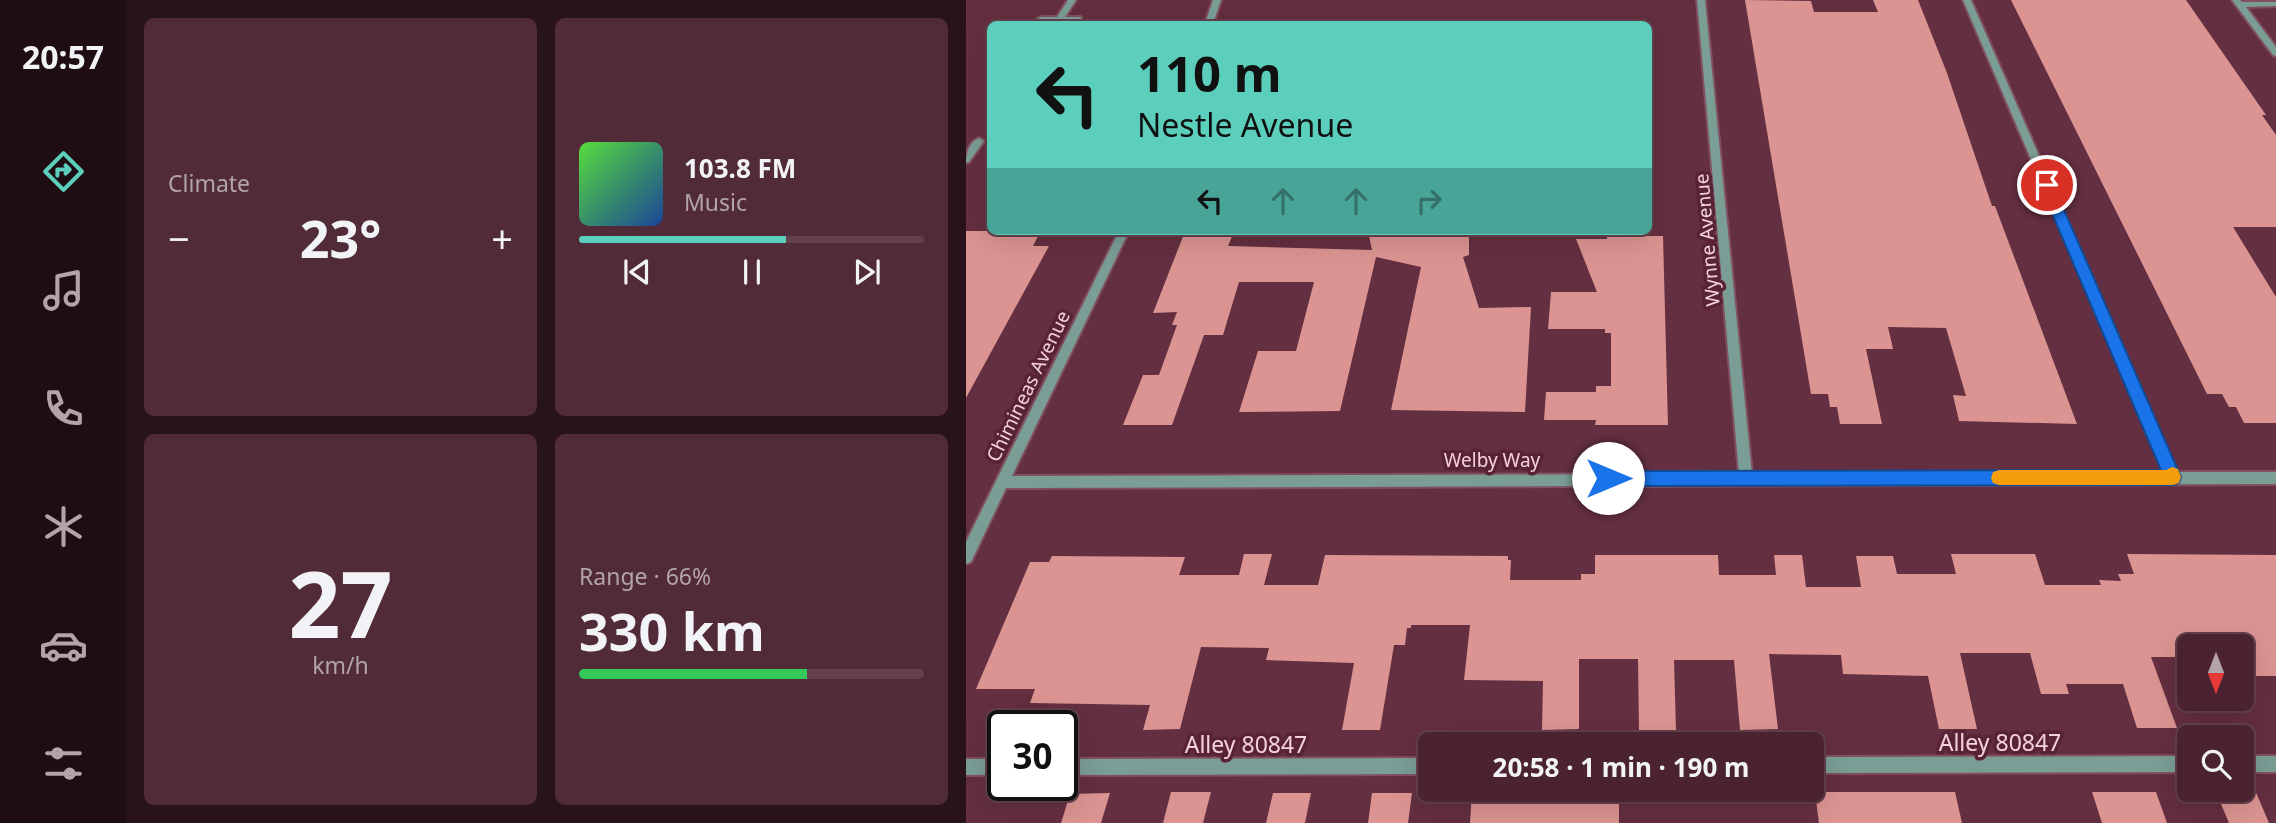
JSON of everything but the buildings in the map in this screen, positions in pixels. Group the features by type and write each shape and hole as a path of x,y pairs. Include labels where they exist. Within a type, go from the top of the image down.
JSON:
{"street":[{"path":"1059,19 1072,0"},
{"path":"1210,21 1217,0"},
{"name":"Wynne Avenue","path":"1701,0 1746,478"},
{"path":"1967,0 2173,477"},
{"path":"2238,3 2276,5"},
{"path":"2238,3 2273,46"},
{"path":"1041,19 1077,19"},
{"path":"966,160 979,141"},
{"name":"Chimineas Avenue","path":"966,557 1122,235"},
{"name":"Welby Way","path":"1003,482 2276,478"},
{"name":"Alley 80847","path":"1824,765 2177,764"},
{"path":"2254,764 2276,764"},
{"name":"Alley 80847","path":"1078,767 1418,766"},
{"path":"966,767 987,767"}],"slow traffic":[{"path":"1999,478 2173,477 2172,475"}],"route":[{"path":"1608,478 2173,477 2047,185"}]}
